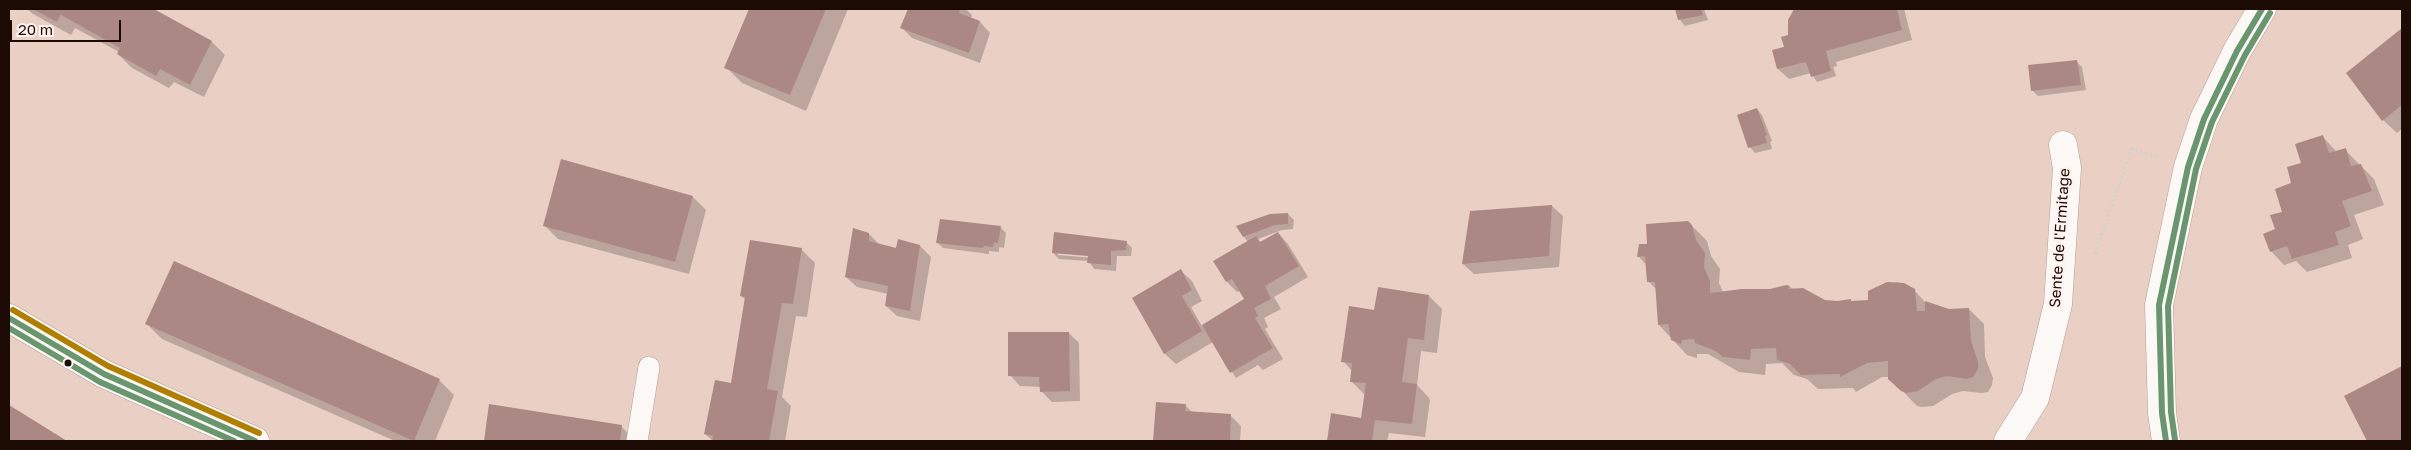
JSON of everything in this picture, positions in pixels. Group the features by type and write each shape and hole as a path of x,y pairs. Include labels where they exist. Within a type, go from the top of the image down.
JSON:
{"street":[{"path":"2166,441 2162,413 2160,306 2188,167 2204,119 2237,51 2262,9"},
{"name":"Sente de l'Ermitage","path":"2008,441 2035,398 2058,304 2067,168 2063,145"},
{"path":"9,318 104,374 255,441"}],"lane":[{"path":"637,441 649,367"}],"path":[{"path":"2092,258 2098,250 2132,149 2188,167"}],"building":[{"path":"33,9 154,9 212,41 190,85 160,69 156,76 117,54 120,48 61,15 57,22"},
{"path":"749,9 826,9 790,95 724,68"},
{"path":"908,9 960,9 959,13 980,21 969,53 900,28"},
{"path":"1675,9 1701,9 1703,15 1678,20"},
{"path":"1794,9 1897,9 1902,30 1826,51 1831,71 1811,77 1806,62 1777,69 1772,50 1784,47 1781,37 1788,35 1788,20"},
{"path":"2402,28 2402,105 2382,121 2346,73"},
{"path":"2077,60 2081,85 2031,91 2028,65"},
{"path":"1757,108 1767,135 1765,136 1767,143 1748,148 1737,115"},
{"path":"2323,135 2329,153 2346,148 2351,166 2361,164 2372,191 2342,201 2351,226 2335,232 2339,245 2292,259 2287,246 2270,252 2263,234 2275,229 2270,215 2282,212 2275,189 2291,183 2287,167 2301,163 2295,144"},
{"path":"561,159 693,196 675,262 543,226"},
{"path":"1552,205 1549,256 1462,264 1470,211"},
{"path":"1288,213 1288,224 1275,225 1243,237 1236,226 1270,214"},
{"path":"940,219 1001,226 998,243 994,242 993,247 984,246 983,248 936,243"},
{"path":"1688,221 1692,225 1696,240 1705,253 1704,267 1710,281 1710,293 1742,289 1770,289 1786,285 1790,286 1788,289 1803,288 1825,300 1851,299 1851,301 1868,300 1868,291 1887,282 1904,283 1915,289 1917,311 1925,311 1925,301 1949,309 1969,308 1971,341 1978,362 1978,369 1973,377 1966,379 1947,376 1936,379 1918,391 1906,393 1888,379 1888,361 1867,363 1840,377 1840,374 1801,375 1790,364 1777,360 1776,348 1751,349 1750,360 1723,357 1716,351 1695,343 1694,339 1682,340 1681,344 1671,340 1668,324 1658,325 1655,282 1647,282 1645,256 1637,257 1639,244 1647,244 1646,224"},
{"path":"853,228 869,233 869,241 896,248 898,239 920,245 910,311 885,306 888,286 845,277"},
{"path":"1054,232 1127,241 1126,250 1111,251 1111,265 1087,263 1088,256 1052,253"},
{"path":"1278,232 1299,266 1265,286 1271,299 1254,308 1258,316 1255,318 1273,348 1230,373 1202,325 1244,299 1232,279 1226,282 1213,261 1256,236 1260,242"},
{"path":"750,240 802,248 793,304 782,303 767,389 778,391 769,441 712,441 713,436 704,434 715,380 731,383 745,297 740,296"},
{"path":"174,261 440,379 414,441 145,324"},
{"path":"1181,269 1192,290 1182,296 1202,331 1164,354 1132,298"},
{"path":"1378,287 1429,295 1424,340 1408,338 1402,382 1417,384 1412,424 1375,420 1372,441 1327,441 1331,413 1361,418 1366,383 1350,382 1352,363 1341,362 1349,306 1374,310"},
{"path":"1008,332 1069,332 1070,391 1040,392 1039,377 1008,376"},
{"path":"2402,366 2402,441 2367,441 2344,396"},
{"path":"1156,402 1186,404 1185,411 1231,414 1230,441 1153,441"},
{"path":"489,404 622,425 620,441 484,441"},
{"path":"9,405 67,441 9,441"}],"transit line":[{"path":"2166,441 2162,413 2159,305 2188,167 2204,119 2237,51 2262,9"},
{"path":"2175,440 2171,412 2168,306 2196,169 2212,122 2245,55 2270,13"},
{"path":"13,310 108,366 259,433"},
{"path":"9,318 104,374 255,441"},
{"path":"9,328 100,382 234,441"}]}
